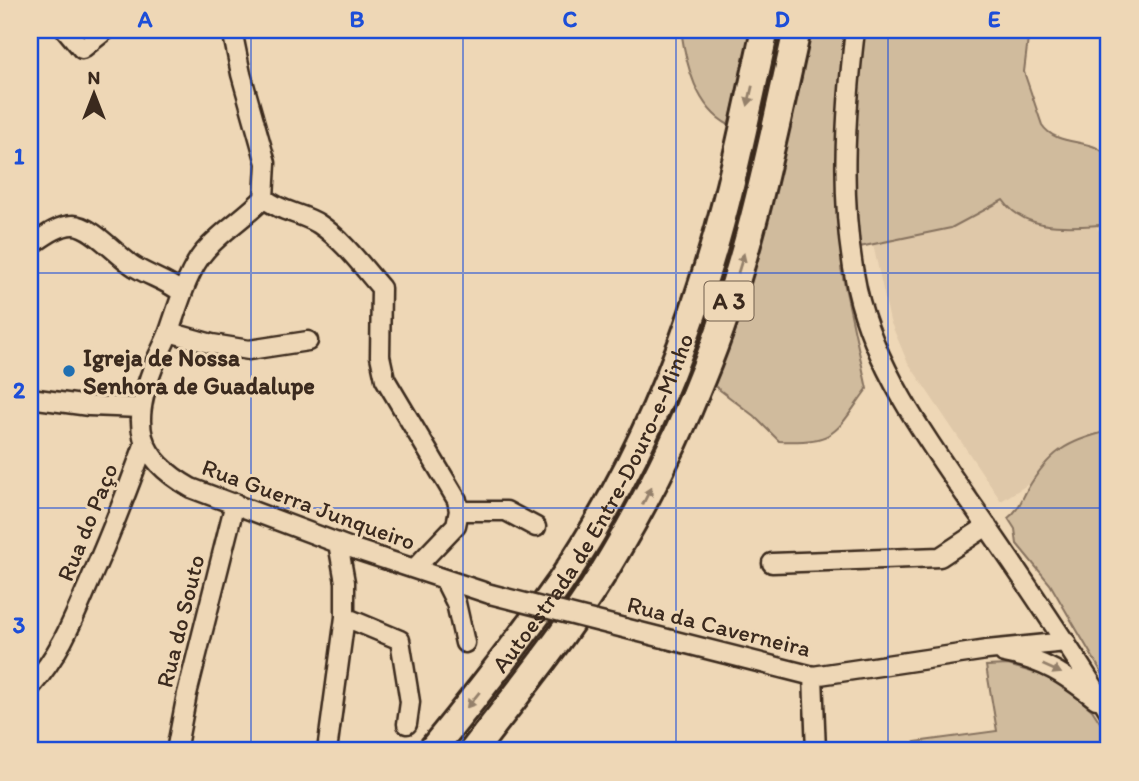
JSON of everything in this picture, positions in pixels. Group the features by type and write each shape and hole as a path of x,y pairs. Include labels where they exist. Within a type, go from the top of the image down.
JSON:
{"highway":[{"name":"Autoestrada de Entre-Douro-e-Minho","path":"431,751 496,671 560,581 617,488 648,424 683,341 710,259 765,30"},
{"name":"Autoestrada de Entre-Douro-e-Minho","path":"473,751 560,637 607,566 645,500 682,423 711,353 743,258 757,209 797,30"}],"street":[{"path":"66,30 82,50 106,30"},
{"path":"144,445 140,427 141,408 152,369 169,332 182,293 204,252 264,198 266,163 241,74 232,30"},
{"path":"855,30 845,170 848,221 858,290 885,370 951,476 1066,642 1108,710"},
{"path":"264,198 273,206 316,222 332,233 381,288 380,356 385,379 457,500 459,511 456,525 415,568"},
{"path":"30,246 65,225 77,225 89,231 134,267 171,284 182,293"},
{"path":"169,332 212,344 249,350 308,341"},
{"path":"30,398 89,406 141,408"},
{"name":"Rua Guerra Junqueiro","path":"144,445 173,478 191,488 444,579"},
{"name":"Rua do Paço","path":"30,688 47,668 68,634 120,512 144,445"},
{"name":"Rua do Souto","path":"176,751 187,694 235,503"},
{"path":"459,511 506,511 536,527"},
{"path":"772,563 940,557 987,526"},
{"path":"327,751 345,617 345,582 338,543"},
{"path":"444,579 452,590 465,643"},
{"name":"Rua da Caverneira","path":"444,579 490,594 813,676 987,650 1066,642"},
{"path":"345,617 400,640 410,702 407,724"},
{"name":"Rua da Caverneira","path":"987,650 1023,656 1062,672 1108,710"},
{"path":"813,676 816,751"}],"shaded area":[{"path":"681,30 751,30 729,125 708,108 694,84"},
{"path":"808,30 1029,30 1024,72 1042,125 1053,135 1095,147 1109,157 1109,232 1100,225 1060,226 1034,222 1012,210 1003,200 951,228 855,248 841,268 867,389 833,432 813,440 779,441 754,416 712,384 730,341 759,254 791,120"},
{"path":"1003,118 1109,242 1109,415 1099,440 1001,501 907,361 890,321 870,231"},
{"path":"1109,431 1109,685 1050,584 1017,544 1015,529 1008,518 1017,509 1043,466 1060,450 1082,439"},
{"path":"1008,665 1045,676 1070,691 1092,710 1109,736 1109,751 920,751 915,742 997,731 986,666"}],"place":[{"name":"Igreja de Nossa Senhora de Guadalupe","path":"69,371"}]}
